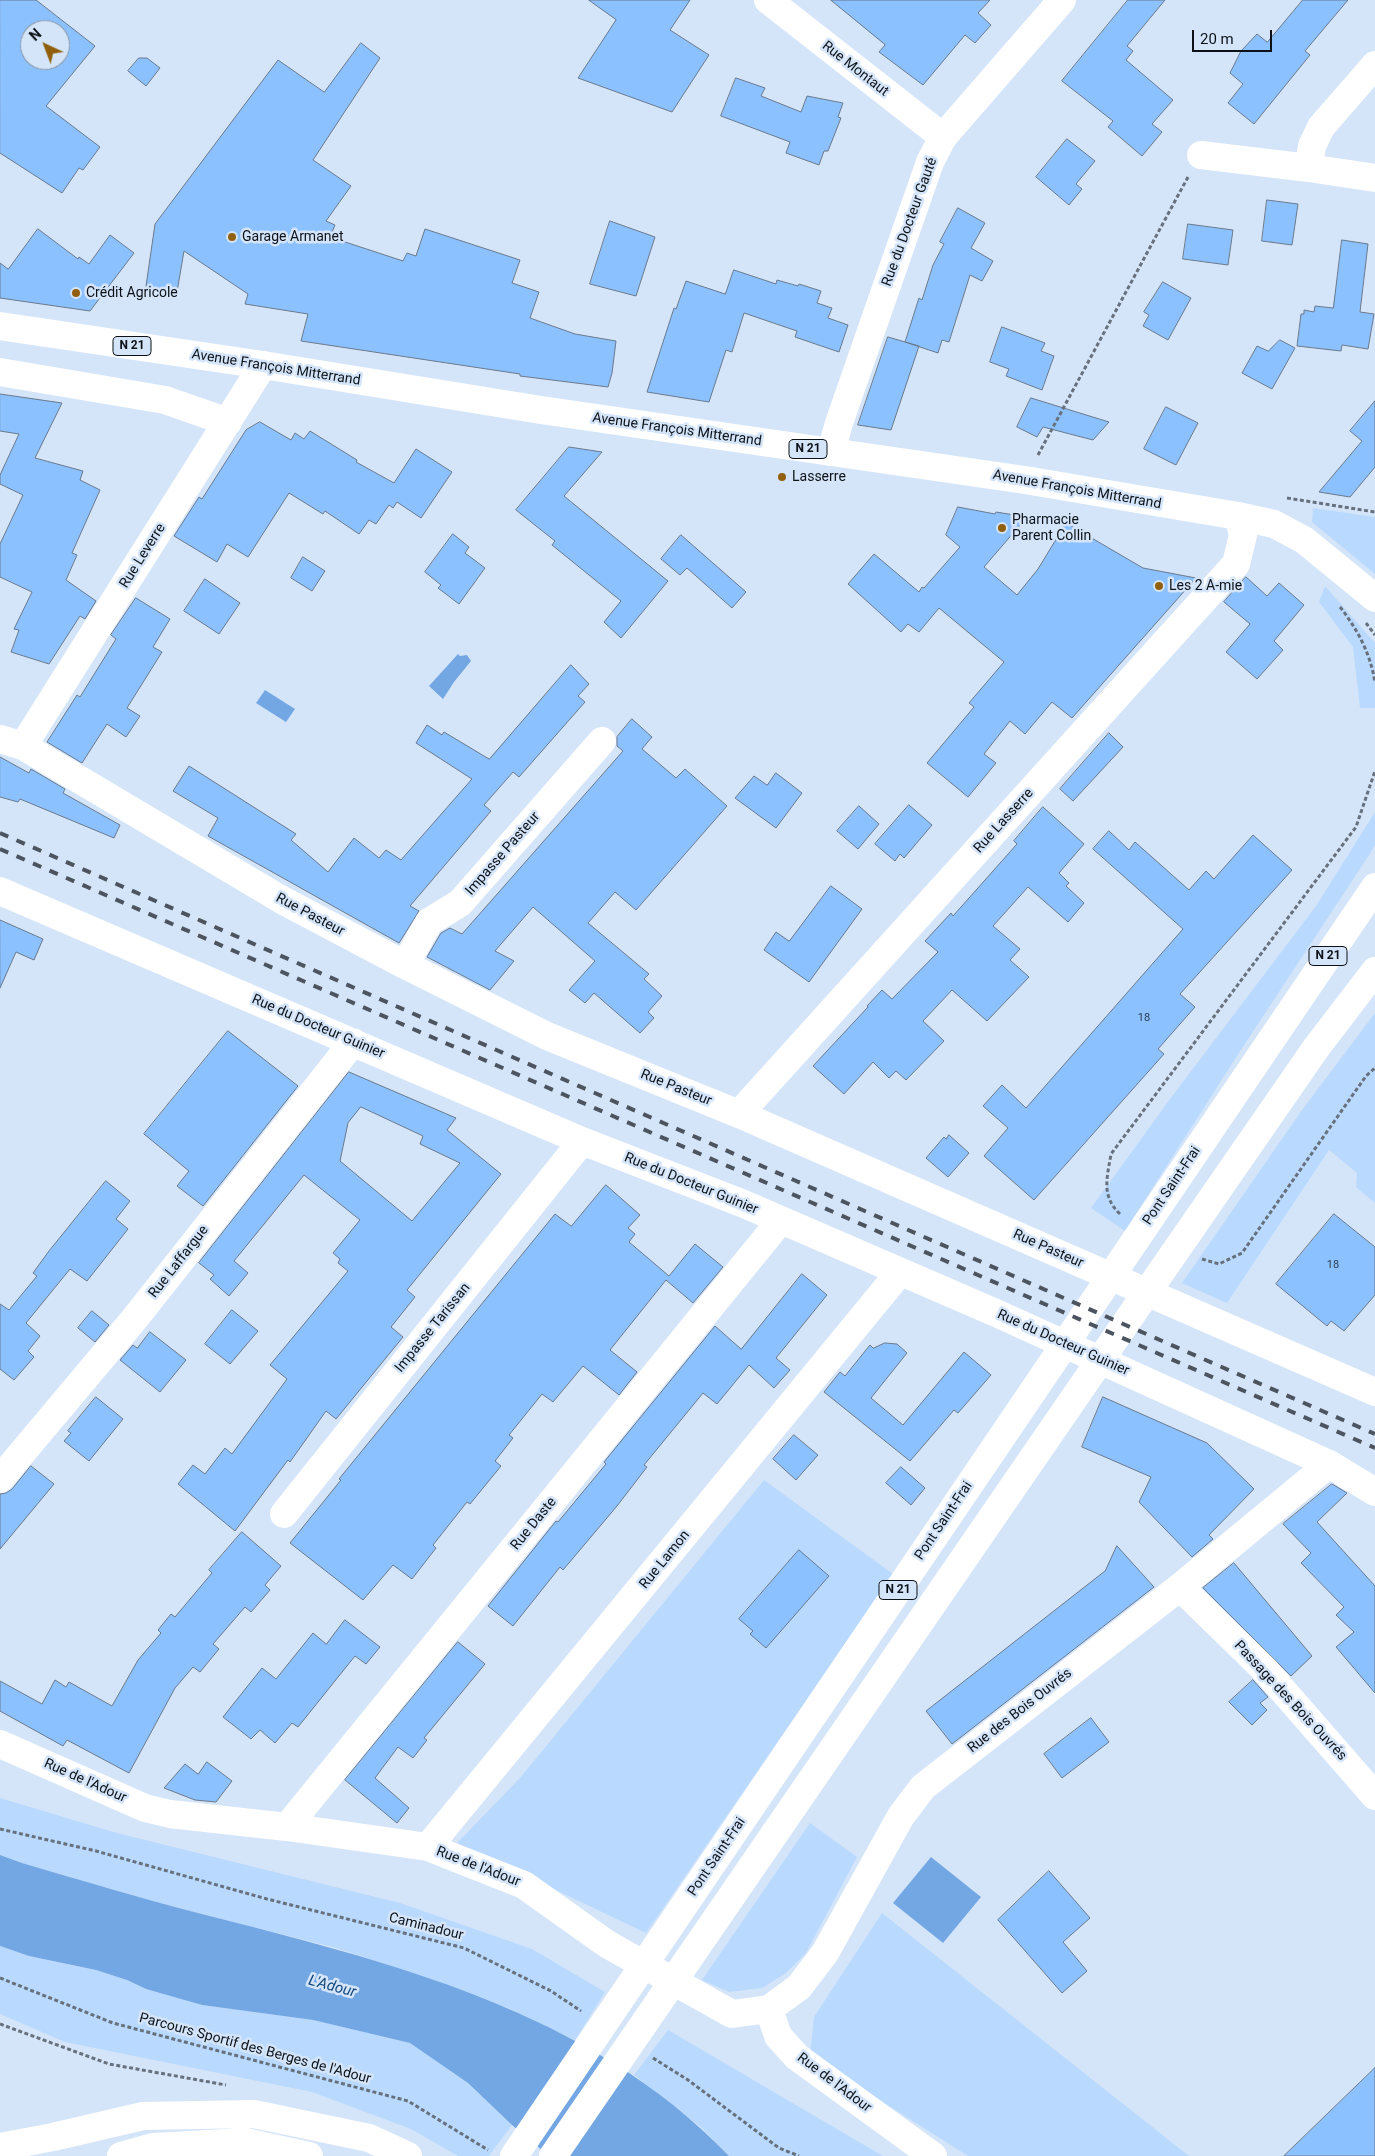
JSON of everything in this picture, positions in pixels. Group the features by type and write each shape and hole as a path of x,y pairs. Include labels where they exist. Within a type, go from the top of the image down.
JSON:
{"street":[{"name":"Rue Montaut","path":"768,0 943,137"},
{"name":"Rue du Docteur Gauté","path":"831,452 839,423 930,162 943,137 1062,0"},
{"path":"1309,168 1312,146 1321,127 1375,65"},
{"path":"1201,154 1375,178"},
{"name":"Avenue François Mitterrand","path":"0,326 263,365 540,410 1024,480 1175,507 1238,516 1274,524 1304,540 1375,598"},
{"name":"Rue Leverre","path":"12,743 228,422 263,365"},
{"path":"0,372 165,400 228,422"},
{"name":"Rue Lasserre","path":"739,1114 1236,564 1243,535 1238,516"},
{"name":"Impasse Pasteur","path":"405,965 429,922 460,903 602,742"},
{"name":"Rue Pasteur","path":"12,743 282,900 405,965 547,1036 739,1114 1375,1392"},
{"name":"Pont Saint-Frai","path":"502,2154 1375,887"},
{"name":"Rue du Docteur Guinier","path":"0,891 582,1141 781,1220 900,1272 1330,1464 1375,1492"},
{"name":"N 21","path":"553,2156 1316,1048 1375,971"},
{"name":"Rue Laffargue","path":"0,1478 136,1316 353,1042"},
{"name":"Impasse Tarissan","path":"284,1514 582,1141"},
{"name":"Rue Daste","path":"287,1827 781,1220"},
{"name":"Rue Lamon","path":"428,1847 900,1272"},
{"name":"Rue des Bois Ouvrés","path":"769,2009 799,1988 825,1953 900,1816 923,1787 1180,1587 1330,1464"},
{"name":"Passage des Bois Ouvrés","path":"1180,1587 1265,1670 1375,1796"},
{"name":"Rue de l'Adour","path":"0,1744 145,1808 170,1814 287,1827 428,1847 524,1885 607,1944 732,2014 769,2009 778,2036 797,2057 933,2156"},
{"path":"0,2147 71,2145 143,2116 254,2114 369,2138 408,2156"},
{"path":"121,2156 153,2147 245,2142 309,2156"}],"path":[{"path":"1024,480 1201,154"},
{"path":"1286,498 1375,512"},
{"path":"1335,601 1355,626 1372,667 1375,683"},
{"path":"1126,1220 1110,1205 1106,1183 1111,1154 1356,827 1375,771"},
{"path":"1197,1258 1219,1264 1242,1253 1366,1076 1375,1068"},
{"name":"Caminadour","path":"0,1829 96,1851 267,1899 464,1948 551,1991 583,2012"},
{"name":"Parcours Sportif des Berges de l'Adour","path":"0,1978 113,2023 408,2101 502,2154"},
{"path":"0,2024 109,2064 229,2086"},
{"path":"648,2054 688,2080 779,2148 800,2156"}],"shaded area":[{"path":"1313,508 1375,517 1375,574 1312,522"},
{"path":"1325,586 1375,643 1375,708 1360,708 1353,647 1319,602"},
{"path":"1375,812 1375,845 1371,852 1125,1231 1091,1208 1170,1099 1316,906"},
{"path":"1375,1013 1375,1203 1356,1187 1357,1173 1329,1150 1227,1303 1182,1283 1302,1110"},
{"path":"764,1480 893,1574 646,1933 457,1843 520,1778"},
{"path":"0,1798 117,1833 400,1903 532,1949 605,1992 575,2040 510,2009 413,1973 336,1948 163,1904 22,1863 0,1855"},
{"path":"810,1823 857,1857 806,1953 786,1973 762,1988 729,1992 702,1980"},
{"path":"882,1913 1189,2156 968,2156 810,2056 814,2017"},
{"path":"0,1946 29,1956 96,1970 127,1980 146,1989 202,2005 313,2020 410,2043 468,2083 512,2125 489,2156 458,2156 411,2129 312,2092 65,2042 0,2014"},
{"path":"668,2030 883,2156 729,2156 702,2128 634,2075"}],"water":[{"path":"458,654 460,656 467,655 471,661 443,699 429,686"},
{"path":"265,690 295,709 286,722 256,703"},
{"name":"L'Adour","path":"0,1855 154,1901 269,1931 412,1972 482,1998 549,2028 614,2063 674,2106 729,2156 549,2156 512,2125 468,2083 410,2043 313,2020 202,2005 146,1989 127,1980 96,1970 29,1956 0,1946"},
{"path":"931,1857 981,1897 943,1943 893,1903"}],"building":[{"path":"0,0 36,0 62,20 20,20 20,70 70,70 70,27 95,46 46,106 100,147 83,170 79,168 62,193 0,153"},
{"path":"589,0 690,0 670,30 709,55 672,112 578,78 616,20"},
{"path":"831,0 990,0 978,13 991,25 975,43 965,35 923,85 879,52 885,45"},
{"path":"1128,0 1165,0 1127,46 1133,51 1126,60 1173,100 1152,124 1162,132 1142,156 1108,127 1113,121 1062,81"},
{"path":"1303,0 1348,0 1305,51 1310,55 1254,124 1228,103 1243,84 1230,73 1241,51 1257,34 1267,42"},
{"path":"361,43 380,58 313,160 351,186 326,221 335,225 330,237 403,261 407,253 416,256 425,229 520,260 512,283 539,292 530,318 575,334 616,341 612,373 608,387 520,376 520,374 301,341 308,314 245,304 248,294 184,251 176,298 145,293 155,224 278,60 324,92"},
{"path":"139,58 147,58 160,68 146,86 128,71"},
{"path":"736,78 765,88 761,96 801,112 807,96 843,103 838,117 841,118 828,151 824,151 819,165 786,153 790,142 721,116"},
{"path":"1067,139 1095,161 1076,184 1082,189 1069,205 1036,177"},
{"path":"1267,200 1298,204 1292,245 1262,241"},
{"path":"958,208 985,223 971,248 993,261 982,281 970,275 949,342 942,340 938,353 905,342 919,298 922,300 933,265 944,244 940,242"},
{"path":"610,221 655,237 636,296 590,284"},
{"path":"1188,224 1233,230 1228,265 1183,259"},
{"path":"38,229 78,259 79,257 89,264 110,235 134,253 90,311 0,298 0,263 8,269"},
{"path":"1342,240 1368,244 1360,312 1374,314 1368,349 1342,345 1341,351 1297,346 1301,314 1304,314 1304,310 1314,312 1315,306 1333,308"},
{"path":"734,270 776,284 777,280 821,291 817,303 832,308 828,318 848,325 839,352 795,337 797,331 744,313 732,352 726,350 709,402 647,392 674,308 676,309 686,281 725,294"},
{"path":"1163,282 1191,298 1168,340 1143,326 1149,315 1144,312"},
{"path":"1002,327 1045,343 1041,351 1054,356 1042,390 1006,376 1009,369 990,362"},
{"path":"888,337 919,346 891,430 858,425"},
{"path":"1280,340 1295,348 1272,389 1242,373 1257,346 1268,351"},
{"path":"0,394 62,403 35,458 83,471 80,480 100,490 72,553 77,555 66,580 96,601 85,619 80,616 49,664 11,652 19,630 14,629 32,592 0,577 0,544 23,495 0,484 0,475 19,434 0,431"},
{"path":"1031,398 1109,422 1093,440 1043,427 1037,437 1017,427"},
{"path":"1375,401 1375,467 1350,497 1319,492 1362,441 1350,431"},
{"path":"1166,407 1198,423 1176,465 1144,449"},
{"path":"260,422 291,440 295,433 304,439 310,431 357,460 356,462 394,483 416,449 452,472 421,518 397,502 393,508 389,505 376,524 369,520 359,534 325,511 323,514 289,493 248,557 227,544 217,562 174,536 199,497 202,499 246,430"},
{"path":"569,447 602,452 564,496 668,581 621,638 604,622 621,601 552,545 555,541 516,510"},
{"path":"958,507 995,514 996,512 1027,517 984,567 1017,595 1038,569 1066,523 1143,568 1196,578 1072,718 1052,702 1025,734 1010,721 984,754 996,763 968,797 927,763 974,707 969,703 1004,662 939,608 919,632 908,624 901,632 848,584 874,554 919,592 960,547 946,535"},
{"path":"453,534 469,547 465,553 485,568 459,604 438,588 441,585 425,572"},
{"path":"681,535 746,592 732,608 687,568 680,575 661,559"},
{"path":"303,557 325,571 312,591 291,578"},
{"path":"1246,577 1267,596 1279,583 1304,605 1274,641 1283,650 1257,679 1226,652 1250,624 1224,602"},
{"path":"205,579 240,603 219,634 184,611"},
{"path":"136,598 170,619 153,647 162,652 127,708 140,716 126,737 107,724 82,763 47,742 77,695 80,697 116,639 111,635"},
{"path":"571,665 589,684 578,696 585,702 519,777 513,772 484,805 491,811 410,906 419,911 399,943 208,836 218,818 173,791 189,766 296,834 291,840 328,872 354,838 379,858 386,850 401,860 472,779 416,743 427,725 442,735 444,732 489,759"},
{"path":"632,719 652,737 642,749 676,778 685,769 727,806 636,910 615,892 588,923 649,974 644,979 662,996 648,1012 654,1018 640,1033 594,993 585,1003 569,990 595,961 533,907 495,951 514,961 490,990 427,957 441,933 450,928 462,934 623,751 617,746 617,737"},
{"path":"1109,733 1123,747 1073,801 1060,789"},
{"path":"0,757 29,773 31,769 65,789 63,793 120,825 114,838 20,799 18,802 0,797"},
{"path":"776,773 802,793 776,828 735,798 754,776 767,785"},
{"path":"909,805 932,825 904,858 900,854 895,861 875,844"},
{"path":"859,806 879,824 858,849 837,831"},
{"path":"1043,807 1084,844 1059,873 1069,883 1066,886 1084,903 1068,922 1028,887 993,926 1020,949 1010,960 1029,977 987,1021 952,990 923,1021 944,1041 906,1080 896,1071 889,1078 873,1062 844,1094 813,1066 882,990 892,999 938,952 925,941 951,913 953,916 1017,844 1014,841"},
{"path":"1109,831 1129,850 1135,842 1189,890 1206,871 1214,879 1253,835 1292,870 1180,994 1195,1007 1158,1049 1164,1054 1034,1200 984,1156 1008,1128 983,1106 1002,1085 1026,1108 1183,929 1093,849"},
{"path":"831,886 862,909 809,982 764,950 776,932 789,941"},
{"path":"0,920 43,939 34,960 16,952 0,988"},
{"path":"228,1031 298,1086 203,1206 177,1186 189,1171 144,1134"},
{"path":"349,1072 456,1118 447,1130 501,1174 407,1290 415,1297 391,1327 403,1337 336,1419 326,1411 290,1462 288,1460 235,1531 178,1484 193,1465 205,1474 225,1448 232,1454 287,1379 270,1365 348,1271 338,1263 340,1259 333,1253 360,1220 304,1175 234,1261 248,1273 229,1296 210,1279 214,1275 199,1263","holes":["361,1107 423,1136 420,1144 460,1163 412,1221 340,1161 348,1123"]},
{"path":"949,1135 969,1153 948,1177 926,1158 944,1137 946,1139"},
{"path":"106,1181 130,1201 116,1219 128,1229 87,1281 70,1269 26,1323 40,1336 28,1351 34,1357 14,1380 0,1369 0,1304 9,1310 37,1276 33,1273 49,1251"},
{"path":"606,1185 640,1215 628,1228 635,1234 629,1242 669,1276 695,1244 723,1267 693,1303 666,1280 610,1350 637,1372 619,1395 583,1366 553,1402 542,1394 509,1435 513,1438 495,1461 501,1466 470,1504 467,1502 433,1545 436,1548 412,1579 393,1565 363,1600 290,1543 341,1480 339,1479 555,1214 571,1226"},
{"path":"1334,1214 1375,1247 1375,1295 1344,1331 1331,1321 1327,1326 1276,1284"},
{"path":"802,1274 827,1295 776,1358 790,1370 774,1388 749,1365 717,1404 703,1393 644,1465 647,1467 617,1506 563,1570 560,1567 513,1626 488,1606 556,1521 558,1522 606,1464 604,1462 715,1326 741,1349"},
{"path":"232,1310 258,1331 230,1364 205,1344"},
{"path":"92,1311 109,1325 95,1342 78,1328"},
{"path":"150,1332 186,1360 160,1392 120,1360 133,1345 137,1348"},
{"path":"885,1343 897,1344 907,1353 871,1398 903,1425 964,1352 991,1375 958,1413 954,1410 910,1461 824,1392 840,1372 845,1376 870,1345 873,1348"},
{"path":"96,1397 123,1419 89,1461 64,1441 71,1433 68,1431"},
{"path":"1103,1397 1207,1443 1254,1489 1209,1535 1213,1539 1192,1557 1139,1502 1151,1477 1082,1447"},
{"path":"794,1435 818,1455 796,1480 773,1459"},
{"path":"31,1466 54,1484 0,1549 0,1494 12,1489"},
{"path":"901,1467 925,1488 911,1505 886,1483"},
{"path":"1332,1484 1347,1493 1317,1522 1375,1586 1375,1693 1336,1647 1354,1632 1336,1615 1344,1607 1301,1563 1311,1553 1283,1524"},
{"path":"242,1532 281,1566 265,1585 270,1590 251,1612 245,1607 213,1644 219,1649 200,1672 193,1667 175,1688 129,1773 67,1740 63,1746 0,1711 0,1681 42,1704 55,1680 66,1687 69,1682 112,1706 138,1660 161,1633 158,1630 171,1614 175,1617 212,1573 209,1570"},
{"path":"1117,1546 1154,1587 952,1744 926,1711 1105,1571"},
{"path":"799,1550 829,1576 766,1648 750,1634 753,1631 739,1619"},
{"path":"1234,1563 1312,1656 1291,1676 1203,1588"},
{"path":"345,1620 380,1647 366,1664 355,1656 298,1727 292,1723 275,1743 260,1730 251,1739 223,1717 262,1668 276,1679 313,1633 326,1644"},
{"path":"458,1642 485,1664 424,1738 427,1740 413,1758 398,1747 375,1778 409,1808 397,1823 345,1780"},
{"path":"1253,1680 1268,1697 1260,1703 1267,1710 1252,1725 1229,1702"},
{"path":"1091,1718 1109,1742 1062,1778 1044,1754"},
{"path":"207,1762 232,1781 216,1802 195,1800 164,1788 185,1764 198,1774"},
{"path":"1049,1871 1090,1918 1063,1942 1087,1971 1062,1993 998,1920"},
{"path":"1375,2068 1375,2156 1284,2156"}],"railway":[{"path":"0,833 1375,1434"},
{"path":"0,849 1375,1448"}],"place":[{"name":"Garage Armanet","path":"232,237"},
{"name":"Crédit Agricole","path":"76,293"},
{"name":"Lasserre","path":"782,477"},
{"name":"Pharmacie Parent Collin","path":"1002,528"},
{"name":"Les 2 A-mie","path":"1159,586"}]}
